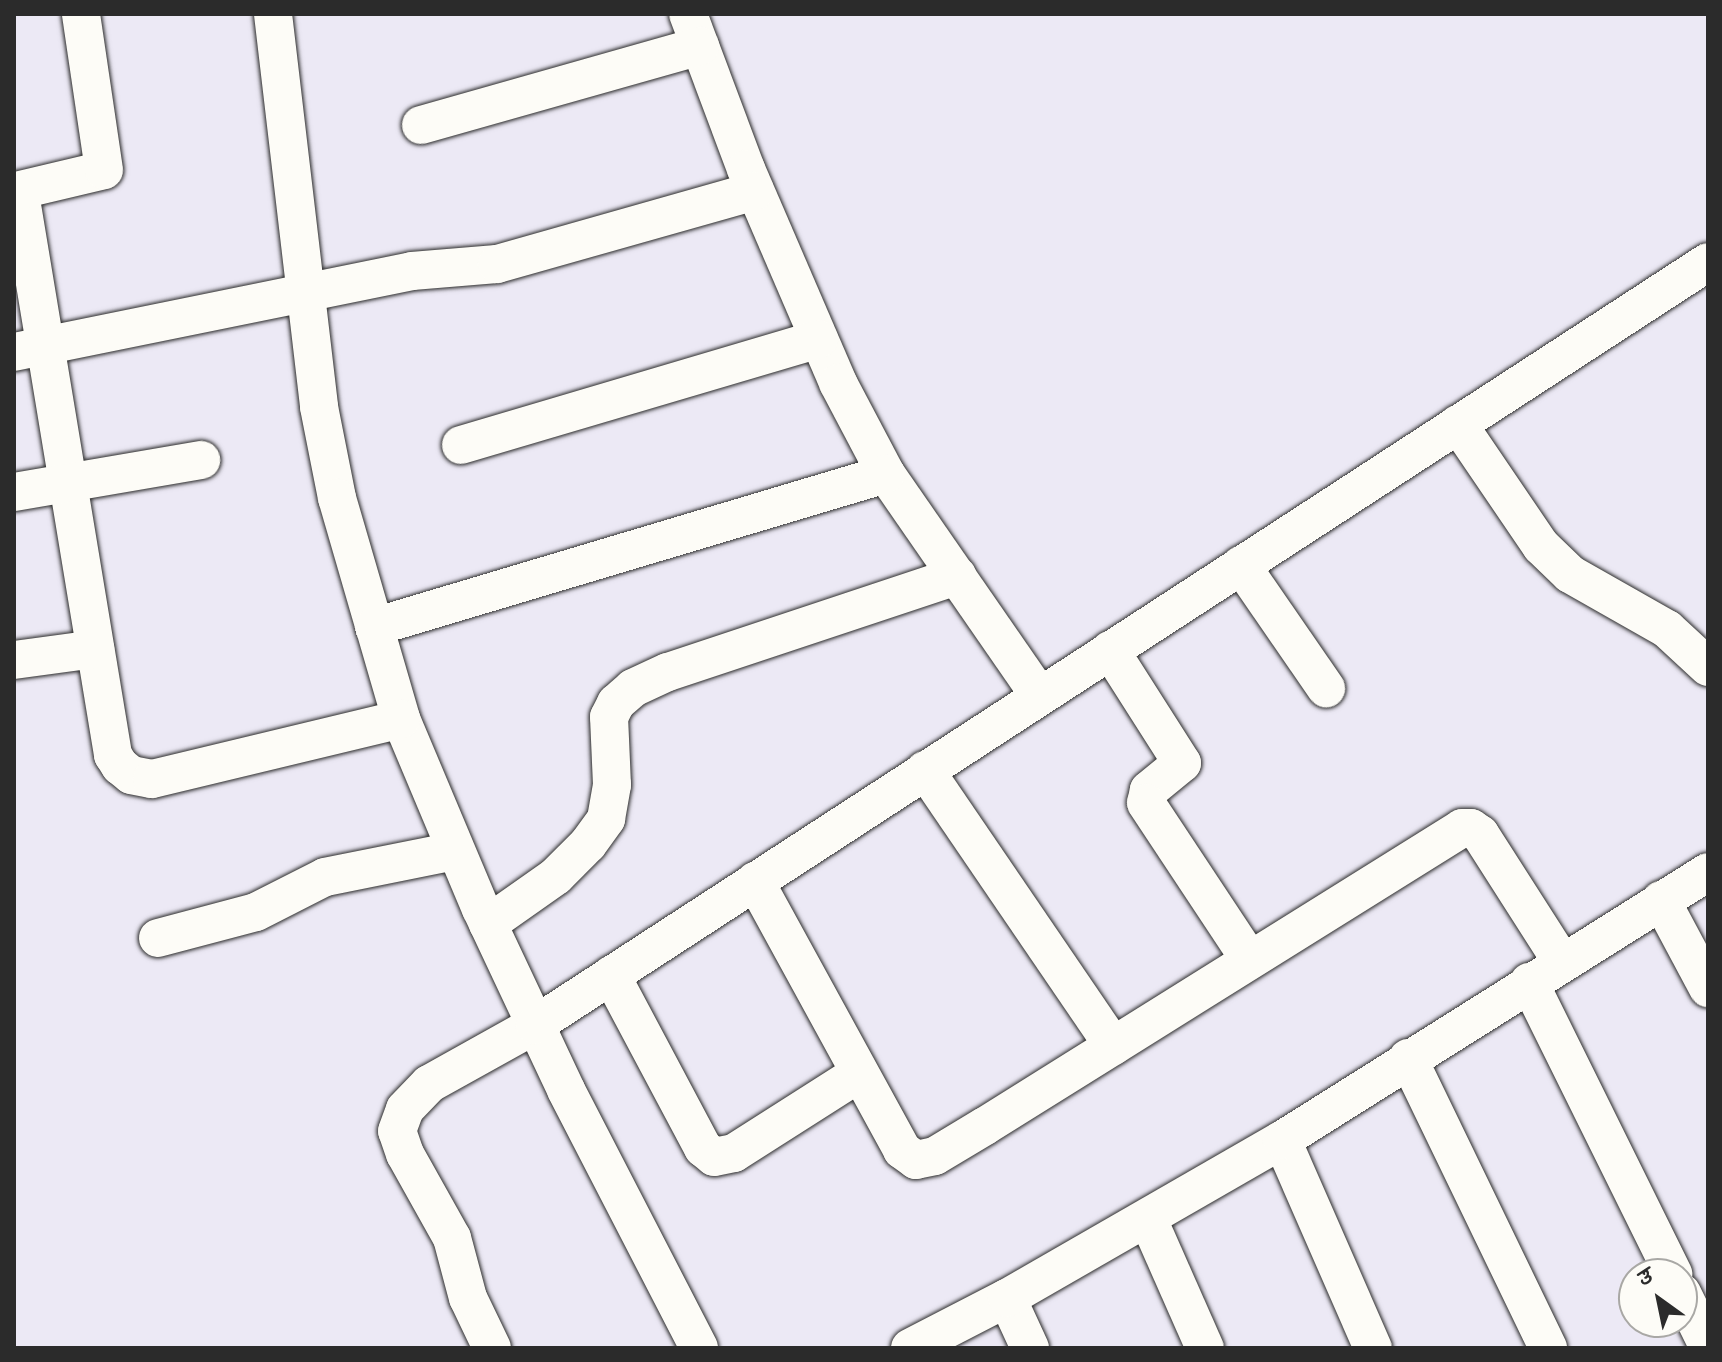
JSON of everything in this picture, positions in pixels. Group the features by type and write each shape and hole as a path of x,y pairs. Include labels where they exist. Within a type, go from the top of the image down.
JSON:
{"street":[{"path":"81,14 104,170 15,191 21,199 29,350 67,484 113,755 131,775 152,779 401,719"},
{"path":"273,14 303,292 319,407 337,498 401,719 455,851 535,1025 699,1348"},
{"path":"421,125 694,30 755,191 819,339 886,474 1040,696"},
{"path":"29,350 412,271 497,264 755,191"},
{"path":"492,1348 468,1298 452,1238 405,1154 397,1131 405,1109 429,1084 535,1025 1708,262"},
{"path":"461,445 819,339"},
{"path":"1458,424 1550,555 1570,574 1667,629 1708,667"},
{"path":"14,492 201,460"},
{"path":"374,627 886,474"},
{"path":"1241,565 1326,688"},
{"path":"488,924 556,876 588,844 606,819 612,785 609,717 616,703 633,688 668,672 957,576"},
{"path":"14,660 95,649"},
{"path":"1110,650 1182,763 1149,790 1146,803 1250,960"},
{"path":"925,770 1113,1046"},
{"path":"755,881 858,1074 902,1150 916,1160 935,1156 1462,828 1471,828 1480,834 1562,962"},
{"path":"158,938 256,912 325,877 455,851"},
{"path":"910,1348 1007,1298 1282,1140 1708,872"},
{"path":"1661,900 1708,988"},
{"path":"611,975 703,1148 714,1157 734,1153 858,1074"},
{"path":"1529,982 1665,1258"},
{"path":"1408,1058 1548,1348"},
{"path":"1282,1140 1373,1348"},
{"path":"1148,1219 1205,1348"},
{"path":"1007,1298 1030,1348"},
{"path":"1698,1326 1708,1346"}]}
